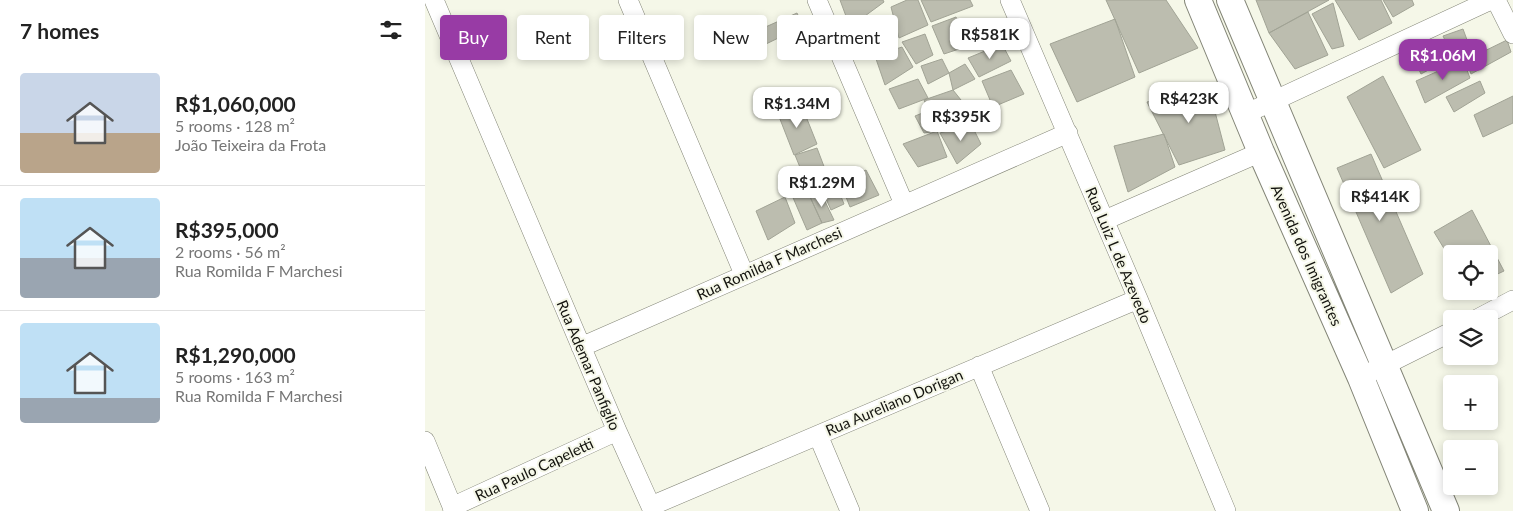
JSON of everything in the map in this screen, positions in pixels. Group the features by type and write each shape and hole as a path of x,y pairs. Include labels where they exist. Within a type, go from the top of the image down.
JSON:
{"main road":[{"name":"Avenida dos Imigrantes","path":"1198,0 1261,152 1361,378 1415,511"},
{"name":"Avenida dos Imigrantes","path":"1229,0 1446,511"}],"street":[{"name":"Rua Ademar Panfiglio","path":"434,0 617,431 652,508"},
{"path":"628,0 744,274"},
{"path":"817,0 905,204"},
{"name":"Rua Luiz L de Azevedo","path":"1010,0 1105,220 1226,511"},
{"path":"1245,114 1491,0"},
{"path":"1496,0 1513,34"},
{"name":"Rua Romilda F Marchesi","path":"581,347 1068,133"},
{"path":"1105,220 1261,152"},
{"name":"Rua Aureliano Dorigan","path":"652,508 1138,299"},
{"path":"1494,310 1513,300"},
{"path":"1361,378 1443,336"},
{"path":"979,366 1040,511"},
{"name":"Rua Paulo Capeletti","path":"453,509 617,431"},
{"path":"818,435 850,511"},
{"path":"425,441 453,509"}],"building":[{"path":"840,0 883,0 884,2 866,15 846,15"},
{"path":"907,0 918,0 928,25 899,38 898,15 893,15 891,7"},
{"path":"921,0 970,0 973,6 931,22"},
{"path":"1106,0 1166,0 1198,48 1139,73"},
{"path":"1256,0 1329,0 1269,33"},
{"path":"1335,0 1381,0 1392,23 1359,40"},
{"path":"1383,0 1412,0 1414,5 1393,17"},
{"path":"1333,3 1344,46 1332,49 1312,14"},
{"path":"1308,12 1328,55 1295,69 1269,33"},
{"path":"956,17 968,46 944,54 932,26"},
{"path":"1115,19 1135,77 1077,102 1050,44"},
{"path":"777,22 777,39 767,44 767,26"},
{"path":"1463,29 1470,48 1453,57 1443,36"},
{"path":"925,34 933,55 916,64 902,42"},
{"path":"1507,40 1511,52 1471,74 1466,60"},
{"path":"1437,42 1447,60 1421,74 1411,52"},
{"path":"1002,44 1011,61 979,77 968,58"},
{"path":"902,47 913,67 885,85 876,60 898,60 898,48"},
{"path":"942,59 949,73 928,84 921,66"},
{"path":"1463,60 1470,78 1425,103 1416,81"},
{"path":"965,64 975,79 953,90 949,73"},
{"path":"1011,70 1024,94 993,107 982,81"},
{"path":"1383,76 1421,150 1384,168 1347,97"},
{"path":"918,79 928,98 899,109 889,89"},
{"path":"1480,81 1485,93 1454,112 1446,97"},
{"path":"1208,85 1225,150 1179,165 1147,102"},
{"path":"953,90 961,100 930,114 924,100"},
{"path":"1513,96 1513,123 1483,137 1474,115"},
{"path":"962,102 970,120 956,126 948,110"},
{"path":"801,104 817,144 794,155 778,114"},
{"path":"925,112 937,131 924,133 915,116"},
{"path":"971,124 981,144 957,164 940,133"},
{"path":"937,131 947,157 918,167 903,144"},
{"path":"1164,134 1175,167 1128,192 1114,146"},
{"path":"817,148 828,177 808,187 795,155"},
{"path":"1371,154 1423,274 1391,293 1337,168"},
{"path":"866,170 879,195 850,207 840,182"},
{"path":"834,179 844,204 831,210 820,185"},
{"path":"807,190 822,223 807,230 791,193"},
{"path":"820,191 834,220 822,223 810,197"},
{"path":"785,197 795,223 768,240 756,211"},
{"path":"1472,210 1490,245 1443,245 1443,247 1434,232"},
{"path":"1498,260 1504,271 1498,274"}]}
